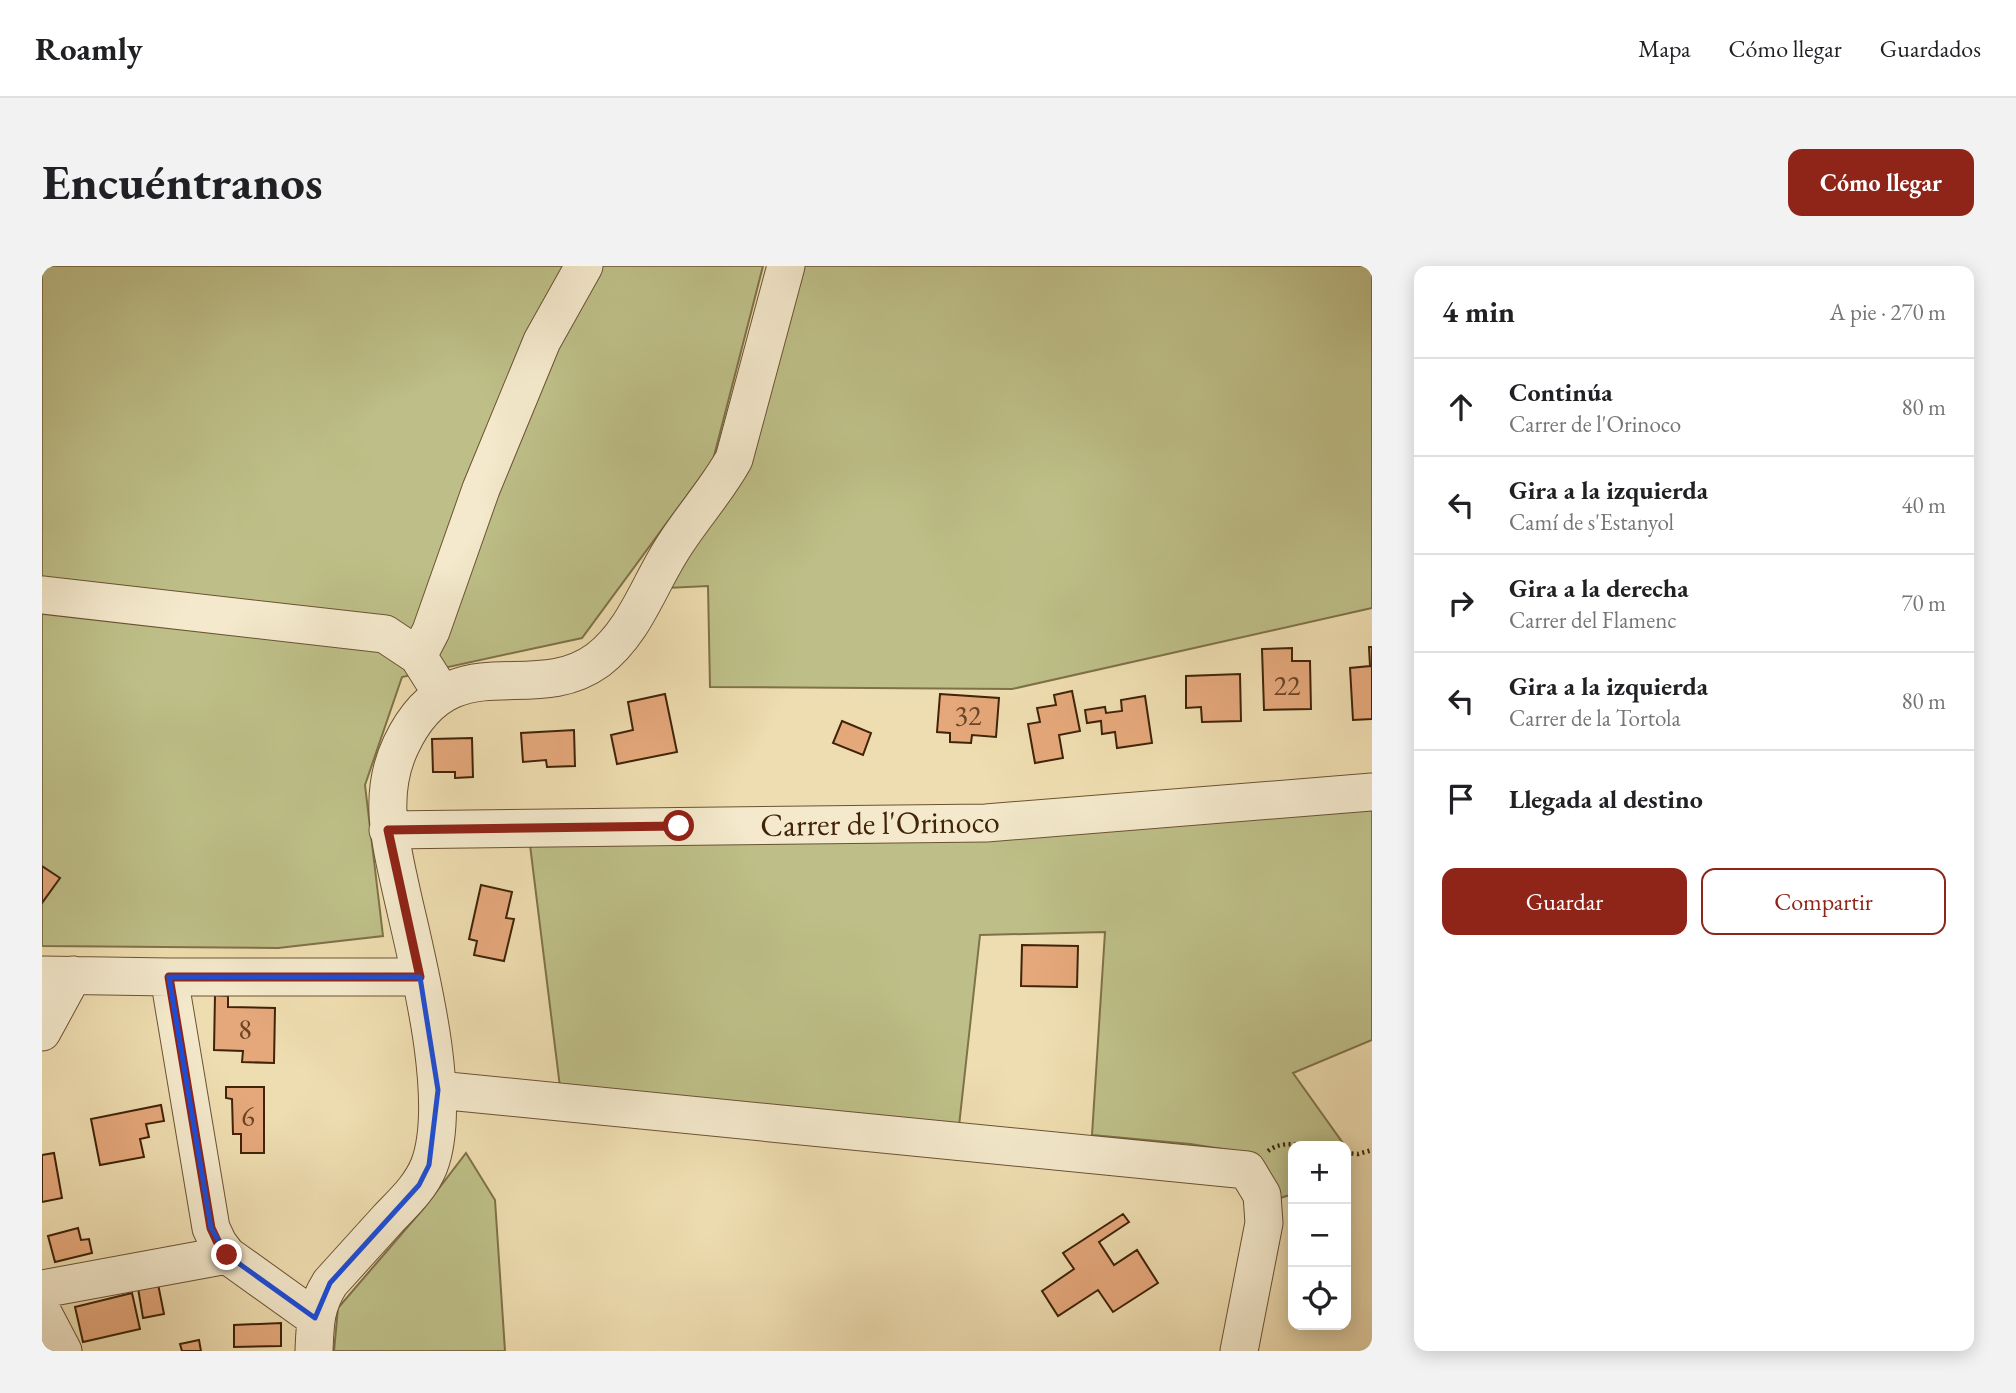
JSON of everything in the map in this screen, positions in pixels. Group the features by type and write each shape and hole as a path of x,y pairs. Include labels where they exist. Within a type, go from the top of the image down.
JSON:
{"street":[{"path":"418,656 431,631 481,489 542,341 584,266"},
{"path":"315,1335 320,1299 330,1283 419,1185 429,1165 434,1145 438,1090 420,977 388,830 386,800 393,763 413,723 442,694 482,680 524,680 579,671 612,647 630,625 671,550 725,476 734,459 786,266"},
{"path":"42,595 385,634 418,656 442,694"},
{"name":"Carrer de l'Orinoco","path":"388,830 986,823 1372,792"},
{"path":"42,1032 57,975 420,977"},
{"path":"169,977 211,1228 227,1255 315,1335"},
{"path":"438,1090 1247,1170 1262,1195 1264,1223 1239,1351"},
{"path":"42,1289 227,1255"},
{"path":"42,1311 63,1351"}],"path":[{"path":"1351,1153 1372,1150"}],"highlighted area":[{"path":"169,977 420,977 438,1090 429,1165 419,1185 330,1283 315,1318 227,1255 211,1228"}],"green space":[{"path":"42,266 763,266 713,460 582,638 402,677 365,785 383,936 278,948 42,946"},
{"path":"800,266 1372,266 1372,608 1012,689 710,687 708,586 667,588"},
{"path":"1372,804 1372,1040 1293,1073 1341,1141 1288,1141 1288,1196 1280,1198 1255,1154 1190,1144 1092,1135 1105,932 980,935 959,1126 560,1087 529,837"},
{"path":"466,1153 495,1200 505,1351 334,1351 338,1308 423,1209"}],"building":[{"path":"1369,647 1372,647 1372,719 1353,720 1350,668 1370,666"},
{"path":"1292,648 1292,661 1310,661 1311,709 1264,710 1262,649"},
{"path":"1240,674 1241,721 1202,722 1201,707 1186,708 1186,676"},
{"path":"1072,691 1080,731 1059,735 1063,758 1035,763 1028,724 1040,722 1037,708 1056,705 1054,695"},
{"path":"665,694 677,752 617,764 611,735 633,730 628,702"},
{"path":"940,694 999,698 996,737 972,735 971,743 950,742 950,733 937,732"},
{"path":"1145,696 1152,743 1117,748 1115,732 1102,734 1101,721 1087,723 1085,710 1105,707 1106,713 1122,711 1121,700"},
{"path":"842,721 871,733 863,755 833,743"},
{"path":"574,730 575,766 547,767 546,760 523,762 521,733"},
{"path":"472,738 473,777 455,778 455,772 433,772 432,739"},
{"path":"42,866 60,878 42,903"},
{"path":"481,885 512,892 506,918 514,919 504,961 474,955 477,941 469,939"},
{"path":"1022,945 1078,946 1077,987 1021,986"},
{"path":"215,995 228,996 228,1007 275,1008 274,1063 242,1062 243,1051 214,1050"},
{"path":"226,1087 264,1087 264,1153 241,1153 241,1134 233,1134 232,1099 226,1098"},
{"path":"161,1105 164,1121 146,1124 149,1137 140,1139 144,1157 100,1165 91,1119"},
{"path":"54,1153 62,1198 42,1202 42,1155"},
{"path":"1123,1214 1129,1222 1099,1242 1114,1265 1137,1250 1158,1283 1113,1312 1098,1290 1058,1316 1042,1291 1074,1269 1063,1253"},
{"path":"78,1228 81,1240 89,1239 92,1253 55,1262 48,1236"},
{"path":"157,1279 164,1314 143,1318 137,1282"},
{"path":"132,1293 140,1329 83,1342 75,1307"},
{"path":"281,1323 281,1346 234,1347 234,1325"},
{"path":"199,1340 201,1351 182,1351 180,1344"}],"route":[{"path":"227,1255 211,1228 169,977 420,977 388,830 679,826"}]}
